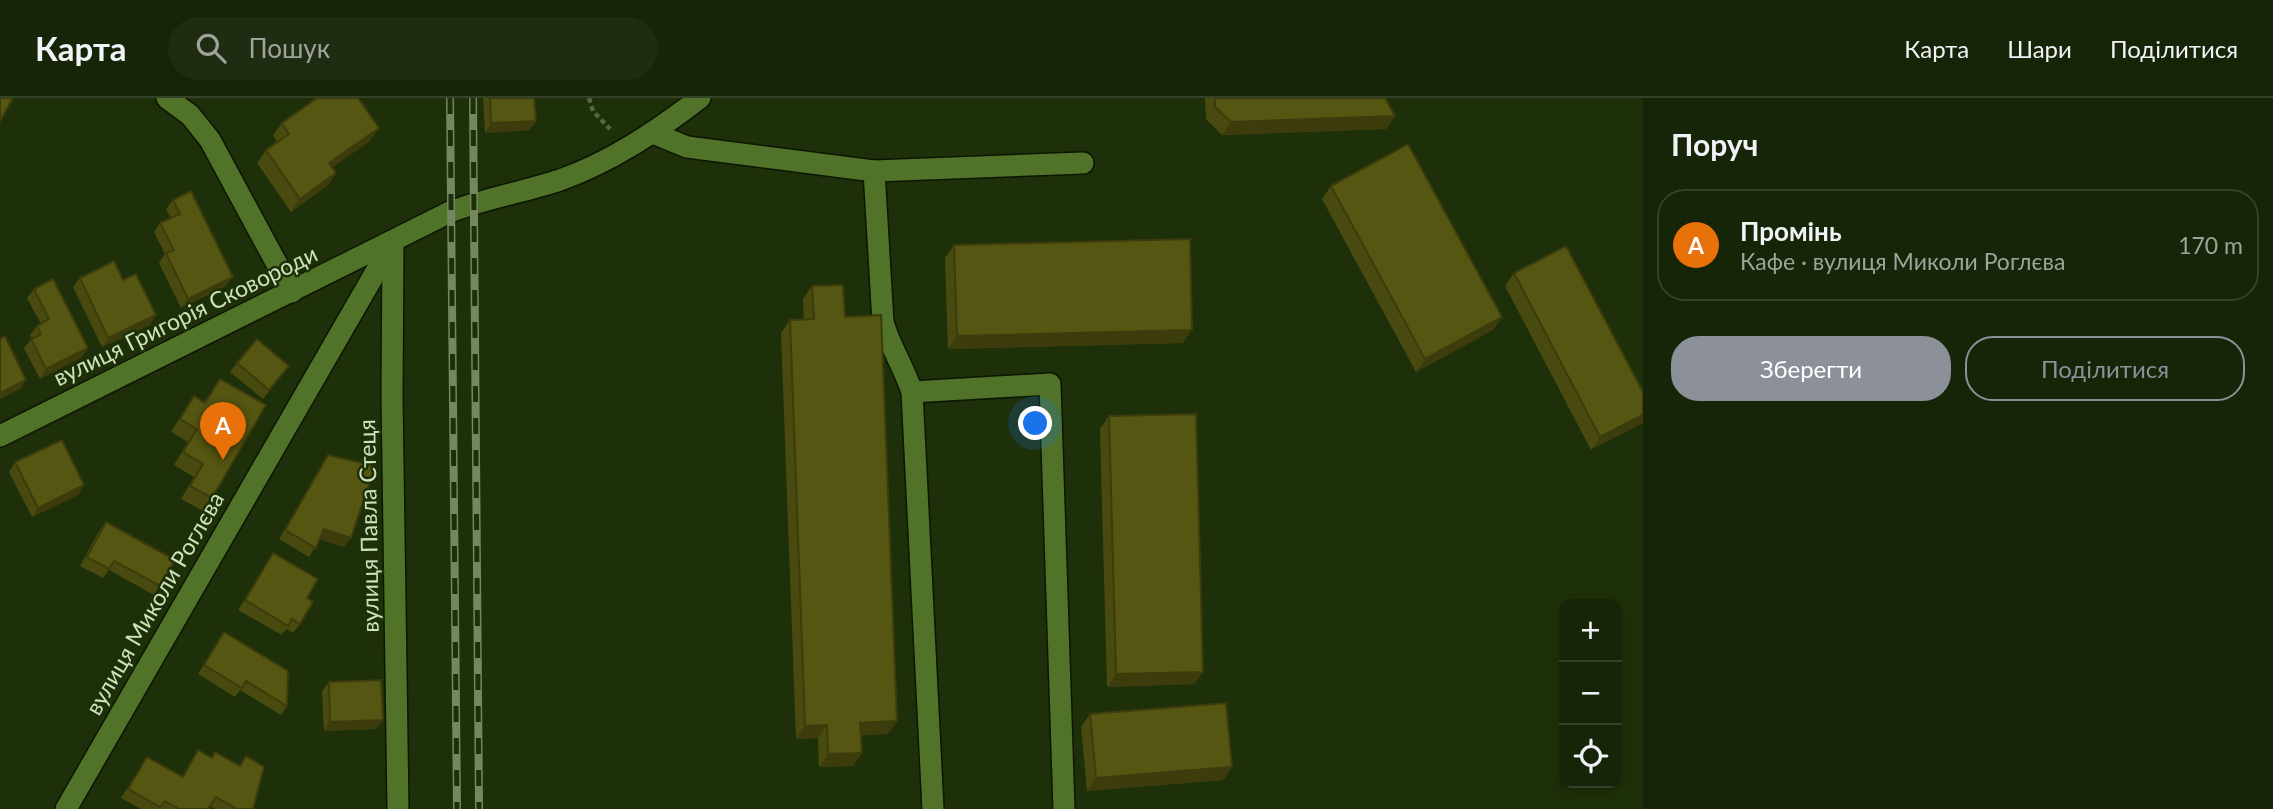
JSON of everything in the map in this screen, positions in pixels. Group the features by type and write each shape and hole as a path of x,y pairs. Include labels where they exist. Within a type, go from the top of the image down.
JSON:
{"street":[{"path":"167,98 190,115 210,140 292,292"},
{"name":"вулиця Григорія Сковороди","path":"0,436 473,203 560,180 611,157 653,133 700,98"},
{"path":"653,133 687,147 874,171 1083,163"},
{"path":"874,171 883,322 889,343 904,366 912,392 933,809"},
{"name":"вулиця Миколи Роглєва","path":"65,809 393,242"},
{"name":"вулиця Павла Стеця","path":"393,242 392,396 398,809"},
{"path":"912,392 1050,384 1064,809"}],"path":[{"path":"589,98 593,110 611,129"}],"building":[{"path":"0,98 13,98 0,121"},
{"path":"317,98 358,98 379,128 329,163 336,173 300,199 266,150 289,134 282,123"},
{"path":"490,98 534,98 536,121 491,123"},
{"path":"1215,98 1385,98 1395,116 1231,122 1215,107"},
{"path":"1408,144 1502,317 1425,359 1331,186"},
{"path":"191,191 233,277 188,299 166,253 174,250 160,223 180,214 173,200"},
{"path":"1190,239 1192,330 957,336 954,245"},
{"path":"1566,246 1643,392 1643,415 1600,437 1514,273"},
{"path":"114,261 123,280 136,274 156,315 108,338 80,278"},
{"path":"53,279 88,348 46,369 31,339 41,334 37,326 49,319 34,289"},
{"path":"843,285 845,317 881,315 897,721 860,723 862,753 828,754 827,725 805,726 790,320 814,319 812,286"},
{"path":"5,336 26,380 0,393 0,339"},
{"path":"257,339 289,366 269,390 237,363"},
{"path":"220,379 266,405 212,498 190,486 203,464 183,452 197,429 180,419 194,396 205,403"},
{"path":"1196,414 1203,672 1116,674 1109,416"},
{"path":"62,440 84,485 38,508 15,462"},
{"path":"328,455 375,466 351,538 324,529 316,548 285,530"},
{"path":"106,522 175,560 160,586 114,561 109,569 87,557"},
{"path":"273,553 318,579 307,598 313,602 300,624 292,619 288,626 245,600"},
{"path":"224,632 288,671 287,706 246,681 242,688 204,665"},
{"path":"381,680 383,720 330,722 329,682"},
{"path":"1226,703 1232,767 1096,778 1090,714"},
{"path":"198,750 212,758 215,752 240,766 246,756 264,767 253,809 237,809 216,797 208,809 179,809 165,801 160,807 128,789 147,757 183,777"}],"railway":[{"path":"450,98 457,809"},
{"path":"473,98 479,809"}],"place":[{"name":"Промінь","path":"223,460"}]}
